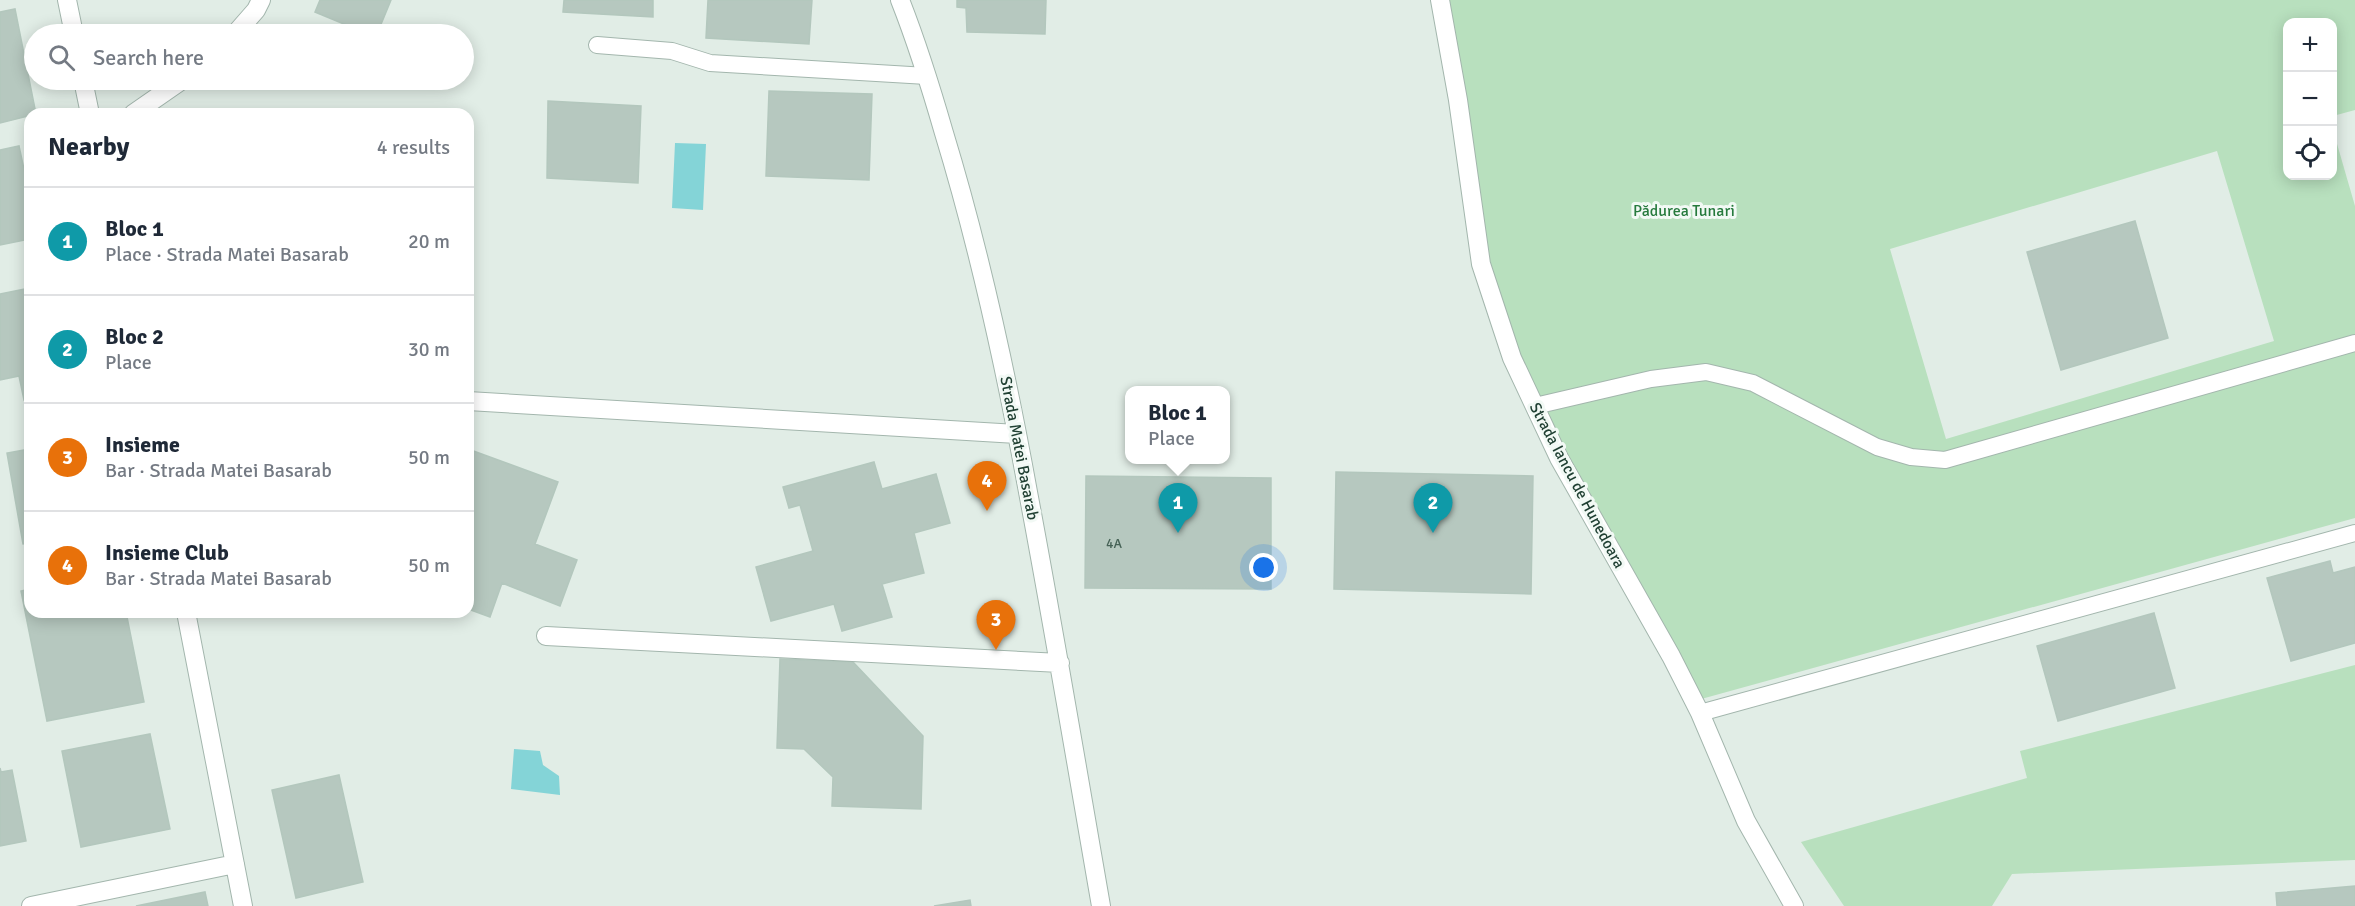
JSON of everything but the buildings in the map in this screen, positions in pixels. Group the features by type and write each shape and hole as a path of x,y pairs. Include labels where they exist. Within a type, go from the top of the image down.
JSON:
{"street":[{"path":"68,0 72,24"},
{"path":"244,24 261,0"},
{"name":"Strada Matei Basarab","path":"900,0 927,76 978,252 1017,434 1060,663 1101,906"},
{"name":"Strada Iancu de Hunedoara","path":"1440,0 1458,100 1481,264 1512,358 1559,458 1671,656 1700,713 1746,821 1794,906"},
{"path":"85,90 89,108"},
{"path":"142,108 168,90"},
{"path":"474,400 1017,434"},
{"path":"187,618 243,906"},
{"path":"546,636 1060,663"},
{"path":"31,906 235,864"}],"lane":[{"path":"597,45 672,51 710,63 927,76"},
{"path":"1535,406 1651,379 1706,372 1753,383 1877,447 1911,457 1945,460 2355,343"},
{"path":"1700,713 2355,533"}],"green space":[{"name":"Pădurea Tunari","path":"1440,0 2355,0 2355,110 2337,115 2337,18 2283,18 2283,180 2337,180 2337,144 2355,206 2355,518 1694,701 1610,548 1495,310","holes":["2217,151 2274,341 1946,439 1890,249"]},
{"path":"2355,665 2355,860 2012,874 1992,906 1844,906 1801,842 2027,778 2020,751"}],"water":[{"path":"675,143 706,144 703,210 672,208"},
{"path":"514,749 540,751 543,765 559,776 560,795 511,789"}],"place":[{"name":"Insieme Club","path":"987,511"},
{"name":"Bloc 1","path":"1178,533"},
{"name":"Bloc 2","path":"1433,533"},
{"name":"Insieme","path":"996,650"}]}
